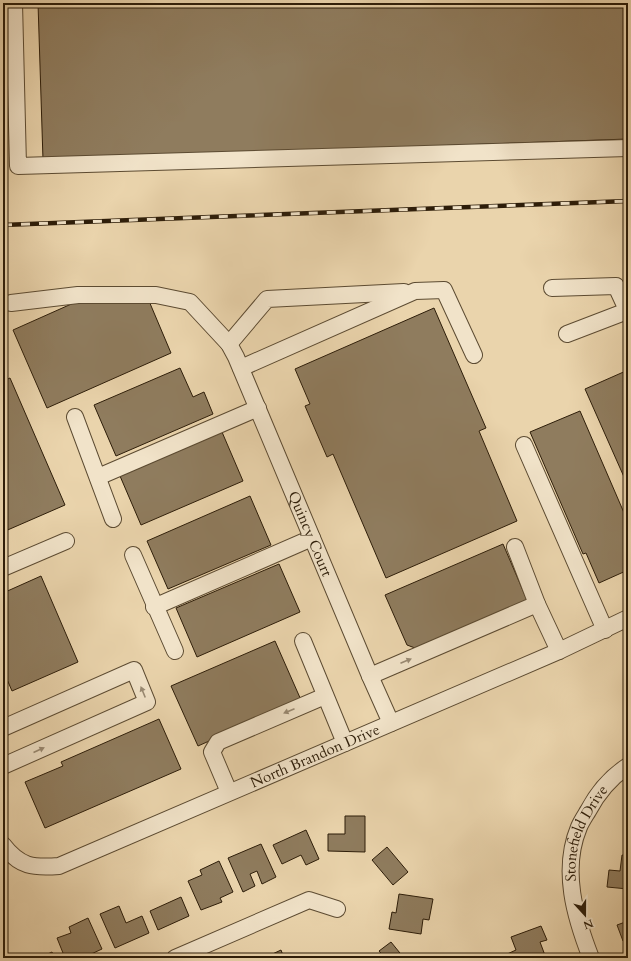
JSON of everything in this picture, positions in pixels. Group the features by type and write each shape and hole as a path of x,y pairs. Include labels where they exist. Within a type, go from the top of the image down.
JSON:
{"street":[{"path":"14,3 18,166 628,148"},
{"path":"552,288 616,286 628,312 566,334"},
{"path":"229,344 267,299 444,290 474,355"},
{"path":"241,368 415,292"},
{"name":"Quincy Court","path":"11,303 78,295 156,295 190,302 229,344 241,368 391,723"},
{"path":"98,477 258,408"},
{"path":"75,417 113,519"},
{"path":"524,445 605,630"},
{"path":"154,607 312,538"},
{"path":"3,568 66,541"},
{"path":"514,547 537,604 559,651"},
{"path":"133,555 154,607 175,651"},
{"path":"370,676 537,604"},
{"name":"North Brandon Drive","path":"3,845 17,860 26,865 41,867 59,866 559,651 628,618"},
{"path":"303,641 345,742"},
{"path":"3,728 134,670 147,702 4,763"},
{"path":"229,792 212,752 218,742 325,696"},
{"name":"Stonefield Drive","path":"591,958 578,922 572,893 571,869 573,846 579,828 592,803 607,784 628,766"},
{"path":"175,958 309,900 337,909"}],"building":[{"path":"38,3 628,3 628,139 43,160"},
{"path":"87,297 149,301 171,353 47,408 13,330"},
{"path":"434,308 486,428 479,431 517,521 386,578 333,454 327,457 305,406 310,404 295,369"},
{"path":"180,368 193,397 204,392 213,414 116,456 94,405"},
{"path":"628,370 628,486 585,389"},
{"path":"10,378 65,505 3,532 3,381"},
{"path":"580,411 628,522 628,570 599,583 586,553 583,554 530,432"},
{"path":"222,432 243,481 141,525 120,476"},
{"path":"250,496 271,545 168,589 147,541"},
{"path":"503,544 527,600 415,648 407,645 385,595"},
{"path":"279,564 300,612 197,657 176,608"},
{"path":"41,576 78,662 12,691 3,670 3,593"},
{"path":"275,641 301,700 198,746 171,686"},
{"path":"159,719 181,769 45,828 25,782 63,766 61,762"},
{"path":"345,816 365,816 365,852 328,851 328,834 345,834"},
{"path":"306,830 319,859 306,865 301,855 282,864 273,845"},
{"path":"261,844 276,877 262,884 257,871 250,874 255,886 243,892 228,858"},
{"path":"387,847 408,872 393,885 372,860"},
{"path":"622,855 628,856 628,889 607,887 609,870 620,871"},
{"path":"219,861 233,892 220,898 222,902 201,910 188,881 202,875 200,870"},
{"path":"399,894 433,899 429,920 423,919 421,934 389,929 392,912 396,913"},
{"path":"181,897 189,916 158,930 150,911"},
{"path":"119,906 126,923 142,916 149,933 115,948 100,914"},
{"path":"88,918 102,949 89,955 90,958 65,958 57,938 71,933 69,927"},
{"path":"628,921 628,939 623,941 617,925"},
{"path":"541,926 547,940 540,942 546,958 506,958 505,955 516,950 511,937"},
{"path":"391,942 404,958 385,958 379,951"},
{"path":"281,950 284,958 264,958"},
{"path":"52,952 55,958 39,958"}],"railway":[{"path":"3,225 628,201"}]}
